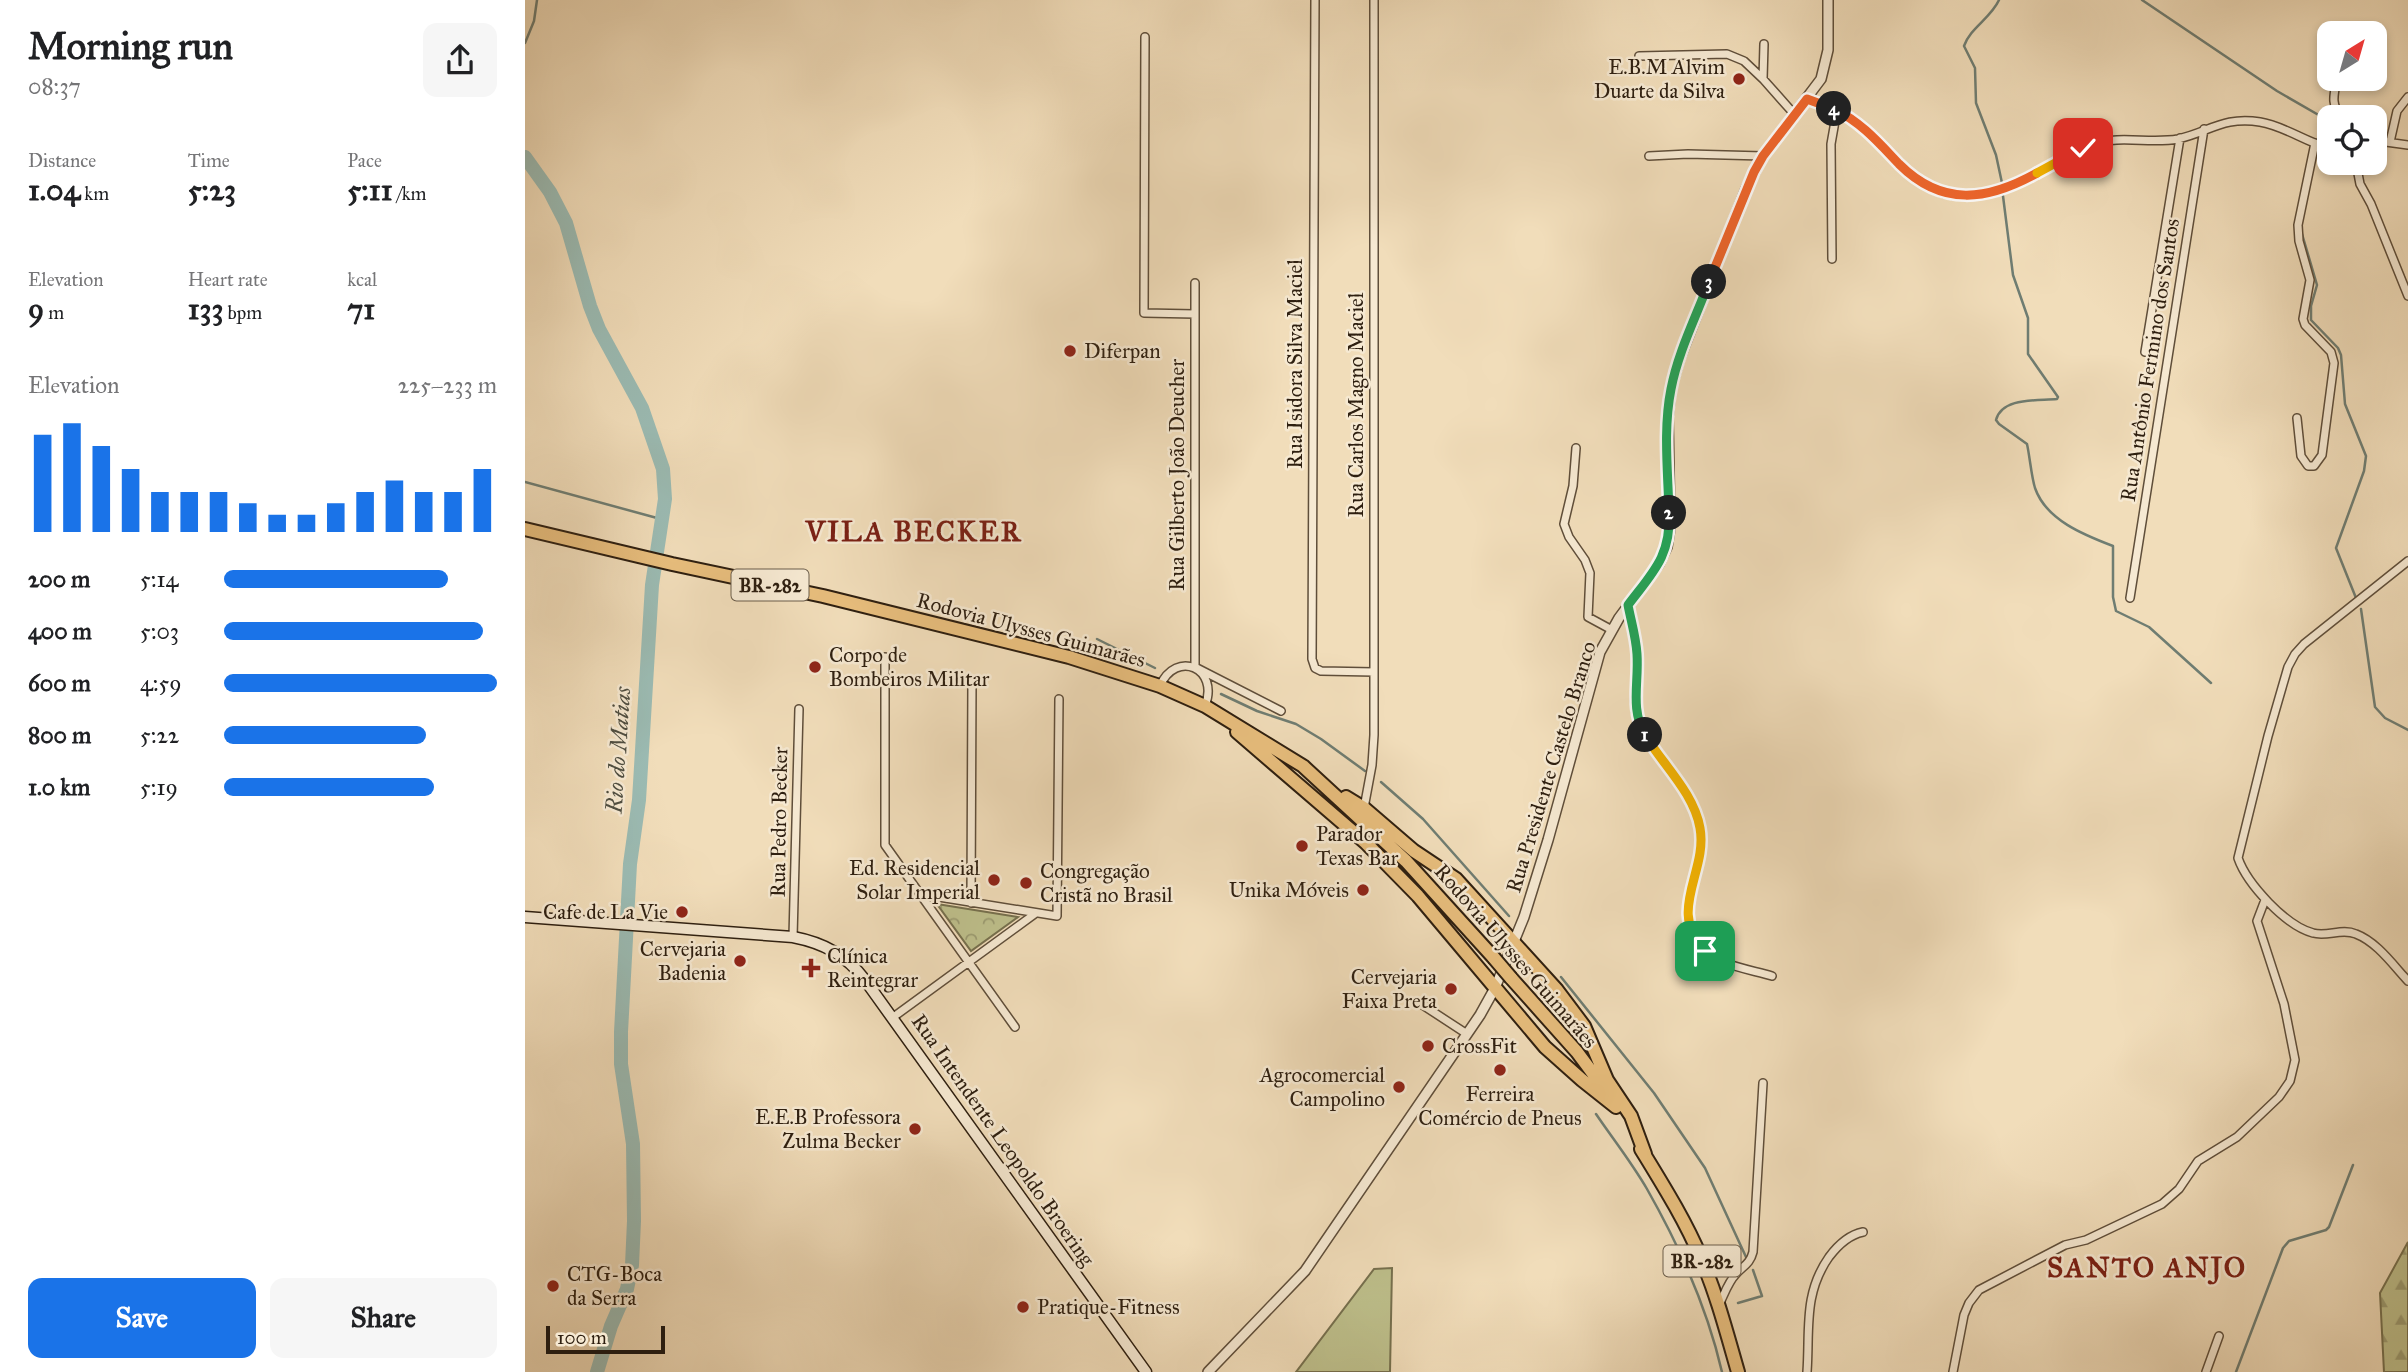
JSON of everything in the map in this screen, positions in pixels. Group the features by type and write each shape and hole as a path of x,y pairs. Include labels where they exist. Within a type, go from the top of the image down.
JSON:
{"highway":[{"name":"Rodovia Ulysses Guimarães","path":"525,529 823,596 1069,657 1160,686 1209,709 1303,766 1406,861 1577,1052 1616,1107 1672,1200 1701,1258 1719,1306 1738,1372"},
{"path":"1209,709 1366,843 1418,895 1553,1056 1616,1107"},
{"path":"1303,766 1364,808 1414,851 1456,879 1499,924 1557,990 1584,1027 1607,1080 1631,1116 1645,1154"}],"main road":[{"name":"Rua Intendente Leopoldo Broering","path":"525,917 793,937 823,944 842,956 859,972 1146,1372"}],"street":[{"name":"Rua Isidora Silva Maciel","path":"1315,0 1312,659 1314,666 1321,671 1374,672"},
{"name":"Rua Carlos Magno Maciel","path":"1364,808 1372,765 1374,672 1374,0"},
{"name":"Rua Presidente Castelo Branco","path":"1208,1372 1305,1271 1496,988 1548,840 1595,665 1612,630 1659,564 1668,541 1668,416 1671,388 1679,360 1746,189 1763,156 1821,79 1829,39 1828,0"},
{"path":"1145,37 1144,313 1195,314"},
{"path":"1763,79 1764,44"},
{"path":"1639,56 1727,54 1744,61 1795,115"},
{"path":"2391,142 2397,111 2408,97"},
{"path":"1807,99 1837,110 1863,127 1925,185 1942,193 1961,196 1976,195 2023,181 2099,142 2180,138 2241,120 2281,128 2315,143 2298,225 2299,241 2310,280 2303,319 2305,325 2331,352 2334,363 2322,454 2315,466 2309,467 2301,459 2297,418"},
{"path":"1832,259 1831,144 1837,110"},
{"name":"Rua Antônio Fermino dos Santos","path":"2130,598 2204,129"},
{"path":"2145,352 2180,138"},
{"path":"2387,142 2408,145"},
{"path":"1649,156 1763,156"},
{"path":"2358,175 2408,296"},
{"name":"Rua Gilberto João Deucher","path":"1195,283 1195,667"},
{"path":"1576,448 1573,486 1564,524 1590,573 1588,617 1612,630"},
{"path":"2408,561 2302,646 2288,667 2238,855 2239,863 2265,901 2310,932 2348,932 2360,936 2377,948 2408,981"},
{"path":"1628,605 1637,650 1635,708 1638,721 1689,800 1697,815 1700,830 1699,854 1687,905 1687,919 1698,943 1711,956 1772,976"},
{"path":"885,657 884,845 1015,1027"},
{"path":"1160,686 1170,672 1179,666 1195,667 1282,711"},
{"path":"1195,667 1207,679 1209,709"},
{"path":"971,903 972,680"},
{"path":"920,894 1057,916 1059,699"},
{"name":"Rua Pedro Becker","path":"793,937 799,709"},
{"path":"1953,1372 1964,1315 1979,1290 2065,1245 2085,1240 2162,1204 2179,1189 2202,1156 2237,1137 2279,1097 2290,1082 2295,1060 2284,1004 2257,921 2265,901"},
{"path":"892,1018 1036,913"},
{"path":"1418,1002 1467,1034"},
{"path":"1719,1306 1736,1274 1748,1264 1753,1252 1763,1083"},
{"path":"1807,1372 1809,1310 1815,1283 1826,1261 1841,1243 1850,1236 1863,1232"},
{"path":"1701,1258 1719,1270 1736,1274"},
{"path":"2206,1372 2219,1336"}],"green space":[{"path":"937,904 1018,917 971,951"},
{"path":"2408,1242 2408,1372 2384,1372 2380,1293"},
{"path":"1392,1268 1390,1372 1296,1372 1374,1269"}],"waterway":[{"path":"525,43 534,21 537,0"},
{"path":"1999,0 1964,46 1975,68 1976,103 1996,155 2002,183"},
{"path":"2142,0 2277,91 2317,114"},
{"name":"Rio do Matias","path":"525,157 550,192 566,223 599,329 642,408 663,469 665,499 652,585 639,800 630,864 621,1032 621,1064 633,1144 632,1265 627,1289 611,1326 597,1372"},
{"path":"2003,196 2013,275 2028,318 2028,354 2058,397 2013,404 2005,407 1996,420 2027,444 2035,488 2048,509 2067,525 2113,546 2113,597 2116,611 2149,627 2211,683"},
{"path":"2302,234 2317,285 2311,306 2311,320 2338,348 2341,355 2345,404 2366,456 2364,471 2336,548 2356,598"},
{"path":"525,482 657,518 663,522"},
{"path":"2361,609 2375,707 2385,718 2408,730"},
{"path":"1097,639 1155,668"},
{"path":"1221,694 1257,711 1296,724 1365,771"},
{"path":"1381,782 1423,819 1509,916"},
{"path":"1561,977 1654,1093 1705,1168 1746,1257"},
{"path":"1596,1114 1641,1179 1671,1233 1709,1324 1722,1372"},
{"path":"2236,1372 2283,1248 2289,1241 2329,1227 2353,1165"},
{"path":"1738,1303 1762,1296 1753,1270"}],"place":[{"name":"E.B.M Alvim Duarte da Silva","path":"1739,79"},
{"name":"Diferpan","path":"1070,351"},
{"name":"Corpo de Bombeiros Militar","path":"815,667"},
{"name":"Parador Texas Bar","path":"1302,846"},
{"name":"Ed. Residencial Solar Imperial","path":"994,880"},
{"name":"Congregação Cristã no Brasil","path":"1026,883"},
{"name":"Unika Móveis","path":"1363,890"},
{"name":"Cafe de La Vie","path":"682,912"},
{"name":"Cervejaria Badenia","path":"740,961"},
{"name":"Clínica Reintegrar","path":"811,968"},
{"name":"Cervejaria Faixa Preta","path":"1451,989"},
{"name":"CrossFit","path":"1428,1046"},
{"name":"Ferreira Comércio de Pneus","path":"1500,1070"},
{"name":"Agrocomercial Campolino","path":"1399,1087"},
{"name":"E.E.B Professora Zulma Becker","path":"915,1129"},
{"name":"CTG-Boca da Serra","path":"553,1286"},
{"name":"Pratique-Fitness","path":"1023,1307"}],"district":[{"name":"VILA BECKER","path":"914,531"},
{"name":"SANTO ANJO","path":"2147,1267"}],"route":[{"path":"1705,951 1698,943 1686,914 1700,846 1697,815 1638,721 1635,708 1637,650 1628,605 1659,564 1668,541 1670,528 1667,447 1671,388 1679,360 1746,189 1763,156 1807,99 1837,110 1852,119 1907,171 1925,185 1949,195 1976,195 2023,181 2083,148"}]}
